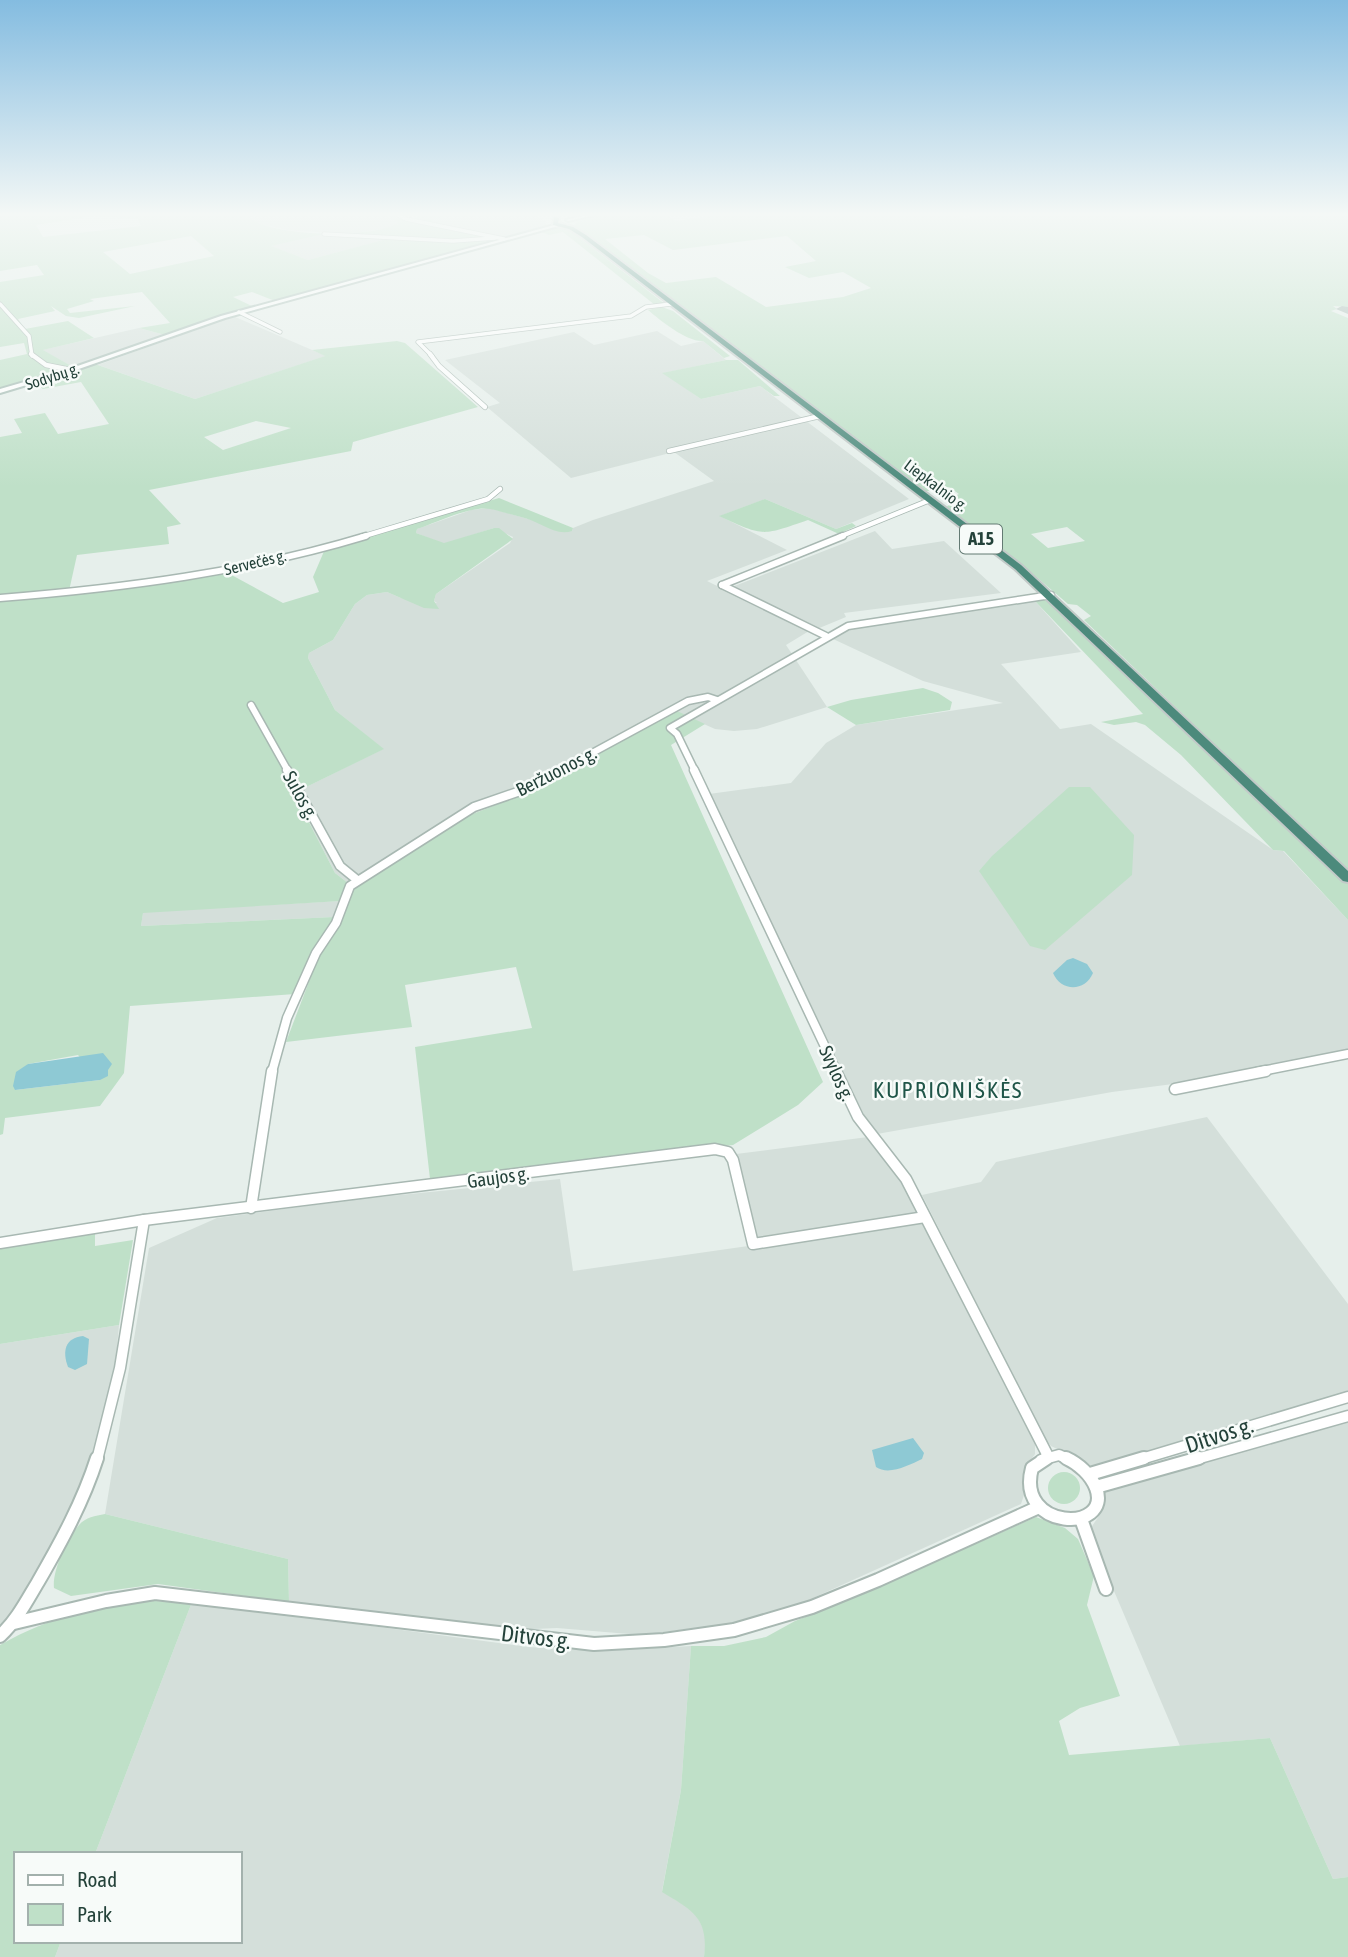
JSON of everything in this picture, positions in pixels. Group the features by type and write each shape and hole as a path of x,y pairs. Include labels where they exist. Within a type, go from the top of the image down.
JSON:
{"highway":[{"name":"Liepkalnio g.","path":"671,304 1051,595 1348,878"}],"main road":[{"name":"Sodybų g.","path":"0,391 267,304"}],"street":[{"path":"0,304 29,337 29,350 34,358 71,370"},
{"path":"485,407 439,366 437,360 418,342 631,316 646,307 668,304"},
{"path":"239,312 280,332"},
{"path":"669,451 820,416"},
{"name":"Servečės g.","path":"0,598 120,587 220,572 309,549 332,546 488,499 500,489"},
{"path":"826,636 722,585 930,500"},
{"name":"Beržuonos g.","path":"356,880 474,807 529,788 688,701 708,697 717,699 826,636 859,623 1051,595"},
{"name":"Svylos g.","path":"717,699 670,729 677,734 858,1117 906,1179 1048,1456"},
{"name":"Sulos g.","path":"251,705 340,866 356,880"},
{"path":"251,1208 274,1060 316,953 336,923 349,886 356,880"},
{"path":"1175,1089 1348,1054"},
{"name":"Gaujos g.","path":"0,1243 144,1220 715,1149 728,1153 733,1160 753,1244 925,1217"},
{"path":"0,1636 13,1623 77,1511 105,1432 119,1374 144,1220"},
{"name":"Ditvos g.","path":"1090,1474 1348,1397"},
{"path":"1096,1487 1348,1416"},
{"path":"1048,1456 1071,1458 1090,1474 1096,1487 1095,1506 1081,1519 1059,1520 1039,1507 1028,1486 1028,1476 1039,1460 1048,1456"},
{"name":"Ditvos g.","path":"13,1623 106,1601 155,1593 594,1644 665,1642 776,1619 826,1601 1039,1507"},
{"path":"1081,1519 1106,1589"}],"shaded area":[{"path":"233,316 326,356 195,399 98,365"},
{"path":"139,328 165,335 75,368 42,350"},
{"path":"657,331 681,346 703,341 726,360 664,373 701,399 760,386 909,499 836,529 765,499 720,516 787,550 707,581 809,631 786,645 827,707 757,729 734,731 715,729 677,712 522,795 470,815 355,885 348,883 335,873 294,793 383,749 335,710 308,658 309,653 333,640 355,604 367,595 387,592 401,598 437,603 434,601 436,594 510,543 513,537 494,528 444,544 416,533 417,529 471,510 489,508 572,531 573,528 593,520 714,481 674,452 571,478 487,407 500,403 445,360 574,332 594,345"},
{"path":"875,531 892,549 944,541 1001,593 844,613 846,617 817,629 732,587"},
{"path":"1034,600 1081,652 1001,664 1060,729 1091,724 1273,850 1283,851 1348,920 1348,1050 1188,1082 1112,1092 877,1134 869,1125 709,794 791,783 826,743 856,725 1003,703 923,681 831,638 852,628"},
{"path":"341,901 334,917 141,926 143,912"},
{"path":"1207,1117 1348,1304 1348,1392 1232,1425 1191,1441 1092,1466 1051,1446 1045,1439 922,1195 981,1182 996,1162"},
{"path":"868,1137 902,1180 918,1213 757,1240 736,1154"},
{"path":"560,1179 573,1271 922,1221 1035,1444 1035,1454 1027,1465 1023,1478 1024,1495 1021,1504 802,1603 733,1623 641,1635 557,1628 512,1630 289,1602 288,1559 105,1514 149,1248 217,1218 360,1199"},
{"path":"119,1325 115,1369 99,1434 77,1499 14,1614 0,1628 0,1344"},
{"path":"1348,1419 1348,1877 1333,1879 1270,1738 1180,1746 1091,1537 1090,1529 1099,1516 1104,1493 1109,1487"},
{"path":"192,1602 528,1647 601,1651 691,1646 681,1790 662,1891 695,1912 707,1936 704,1957 55,1957 60,1943 242,1943 242,1852 96,1852"}],"green space":[{"path":"0,304 83,304 67,309 70,313 135,306 79,318 66,316 51,306 55,311 18,319 25,329 68,321 94,338 43,350 75,368 0,390 0,360 27,354 24,343 0,347"},
{"path":"153,304 248,304 254,307 165,335 139,328 170,323"},
{"path":"678,304 762,304 766,307 787,304 1348,304 1348,307 1333,306 1337,309 1331,311 1348,318 1348,871 1084,620 1091,616 1077,605 1068,604 946,507 951,504 949,499 959,494 949,487 925,491","holes":["1067,527 1085,541 1048,548 1031,534"]},
{"path":"662,307 673,311 730,356 724,358 703,341 682,335 648,310"},
{"path":"397,341 405,343 478,407 353,442 351,451 149,490 181,524 167,527 169,544 77,555 69,591 0,597 0,437 22,433 14,419 45,413 58,434 109,424 81,382 43,389 36,383 95,364 195,399 325,356 312,350","holes":["256,421 291,428 223,450 204,437"]},
{"path":"738,360 780,396 774,396 760,386 701,399 662,373"},
{"path":"499,498 573,528 572,531 559,532 527,519 482,508 417,529 416,533 444,543 494,528 499,528 513,539 436,594 434,601 439,609 424,608 387,592 367,595 355,604 333,640 309,653 308,658 335,710 384,749 294,793 335,873 348,883 341,901 143,913 141,926 334,917 295,994 130,1006 124,1073 100,1106 5,1118 3,1134 0,1135 0,599 226,572 283,603 319,592 313,577 325,549","holes":["78,1055 100,1080 15,1090 28,1064"]},
{"path":"765,499 836,529 852,523 856,526 839,534 808,520 763,532 719,516"},
{"path":"1048,599 1348,884 1348,920 1284,851 1273,850 1181,755 1145,725 1136,722 1114,725 1101,722 1143,714 1034,600"},
{"path":"923,688 952,702 950,710 856,725 827,707 851,700"},
{"path":"677,711 705,724 671,745 823,1082 798,1105 733,1145 430,1179 415,1047 532,1028 516,967 405,985 412,1027 286,1042 318,958 338,926 355,885 470,815 522,795"},
{"path":"1069,787 1090,787 1134,835 1132,875 1045,950 1030,946 979,871"},
{"path":"95,1231 95,1246 133,1240 119,1325 0,1344 0,1247"},
{"path":"1064,1472 1075,1477 1080,1488 1075,1499 1064,1504 1053,1499 1048,1488 1053,1477"},
{"path":"105,1514 288,1559 289,1602 158,1584 71,1596 54,1588 58,1564 74,1531 85,1520"},
{"path":"1036,1517 1065,1528 1078,1539 1094,1576 1087,1605 1120,1696 1080,1708 1059,1721 1069,1755 1270,1738 1333,1879 1348,1877 1348,1957 704,1957 704,1933 701,1924 690,1910 662,1892 681,1790 691,1646 724,1646 766,1637 795,1621 863,1594"},
{"path":"153,1601 192,1602 96,1852 14,1852 14,1943 60,1943 55,1957 0,1957 0,1645 56,1620 111,1607"}],"water":[{"path":"1073,958 1087,964 1093,973 1084,984 1073,987 1062,984 1053,973"},
{"path":"103,1053 112,1064 108,1076 100,1080 15,1090 13,1086 16,1072 28,1064"},
{"path":"83,1336 89,1339 87,1364 75,1370 68,1367 66,1346 72,1339"},
{"path":"913,1438 924,1453 922,1459 893,1470 876,1467 872,1450"}],"taxiway":[{"path":"1342,309 1348,311"}],"district":[{"name":"KUPRIONIŠKĖS","path":"948,1090"}]}
